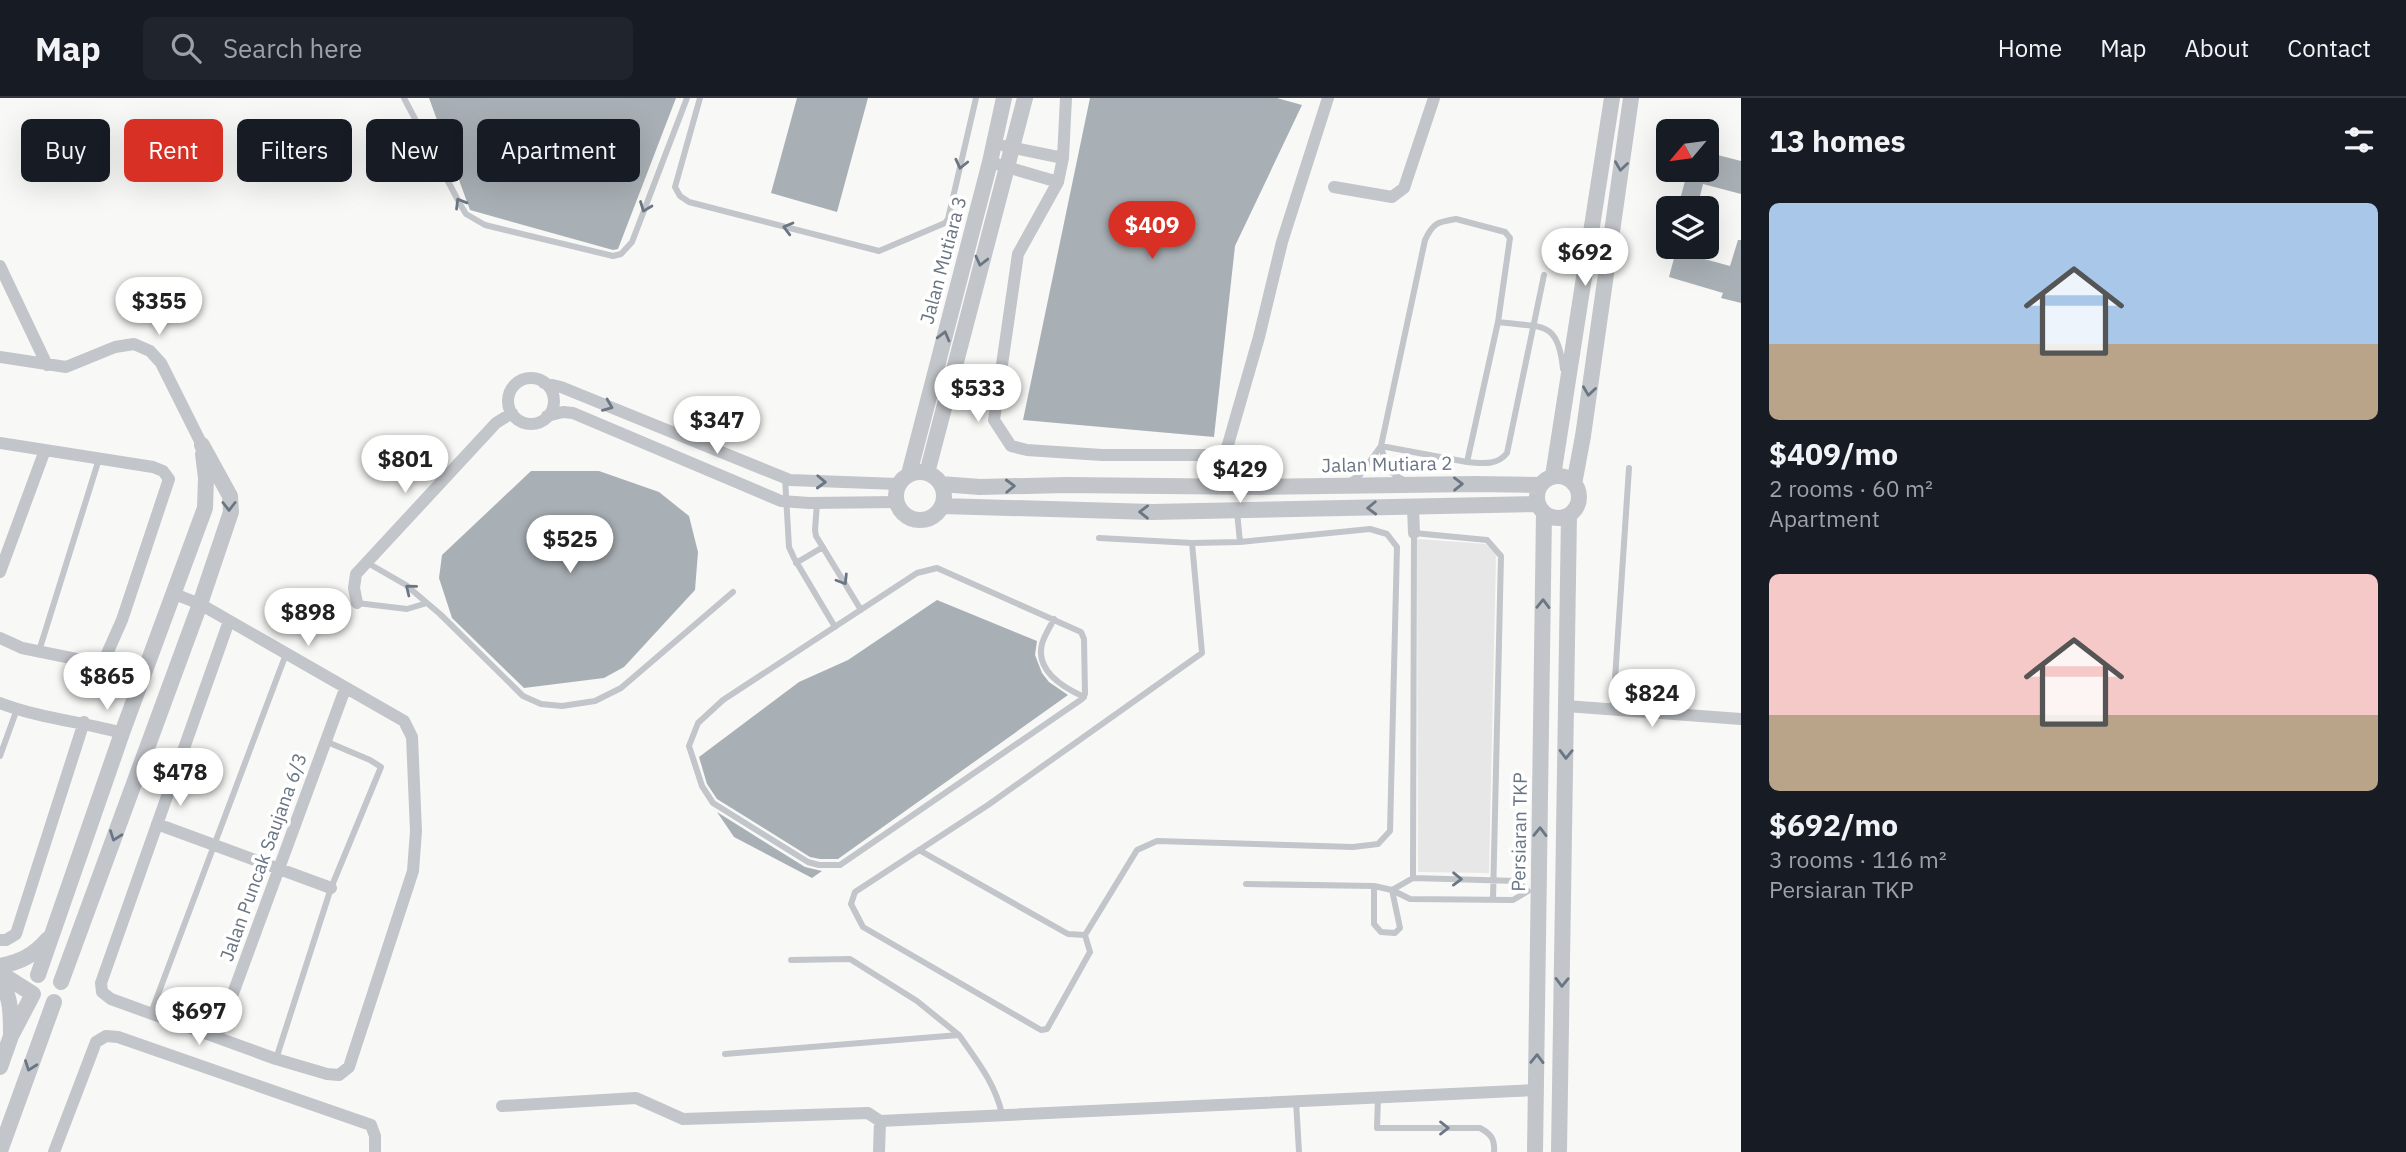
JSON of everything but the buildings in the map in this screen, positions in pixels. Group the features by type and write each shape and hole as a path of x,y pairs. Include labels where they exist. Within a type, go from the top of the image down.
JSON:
{"street":[{"name":"Jalan Mutiara 3","path":"927,472 1002,146 1004,98"},
{"name":"Jalan Mutiara 3","path":"1002,146 1025,98"},
{"path":"1066,98 1063,158 1058,182 1018,254 994,421 1011,446 1027,450 1102,455 1218,455 1227,448 1259,337 1282,243 1328,98"},
{"path":"1334,187 1392,197 1404,188 1434,98"},
{"path":"1541,509 1537,491 1546,481 1566,392 1612,98"},
{"path":"942,506 1152,512 1413,507 1541,509 1556,518 1569,514 1574,510 1579,497 1574,484 1631,98"},
{"path":"1002,146 1063,158"},
{"name":"Jalan Mutiara 3","path":"903,479 998,164"},
{"path":"998,164 1058,182"},
{"path":"0,266 47,365"},
{"path":"1572,342 1595,348"},
{"path":"0,357 66,367 115,347 134,344 150,351 161,363 230,496 231,512 200,604 61,982 62,992 54,1002 0,1151"},
{"path":"544,383 554,398 547,416 539,423 531,424 517,419 512,413 508,398 514,385 527,378 534,378 785,478 803,481 903,479 927,472 937,478 944,491 942,506 932,517 916,520 902,513 896,492 903,479"},
{"path":"547,416 563,412 573,413 787,501 897,502"},
{"path":"357,603 355,574 496,423 512,413"},
{"path":"0,443 153,467 163,471 169,480 122,620 106,656 91,663 22,648 0,638"},
{"path":"0,1067 11,1036 33,994 32,985 53,934 122,733 205,508 206,478 202,445"},
{"path":"0,572 45,450"},
{"path":"1546,481 1564,477 1574,484"},
{"name":"Jalan Mutiara 2","path":"942,484 980,487 1330,487 1546,481"},
{"path":"1413,507 1414,533"},
{"name":"Persiaran TKP","path":"1535,1152 1533,892 1541,509"},
{"path":"1559,1152 1569,514"},
{"path":"172,593 200,604 404,721 412,737 416,831 413,871 349,1067 338,1075 276,1059 111,999 102,992 101,984 229,621"},
{"name":"Jalan Puncak Saujana 6/3","path":"217,1037 345,689"},
{"path":"0,703 122,733"},
{"path":"1566,706 1741,719"},
{"path":"3,940 16,934 84,722"},
{"path":"157,824 331,888"},
{"path":"0,969 24,960 40,949 53,934"},
{"path":"0,969 37,976 50,973 61,982"},
{"path":"0,969 40,1002 54,1002"},
{"path":"0,979 11,1011 11,1036"},
{"path":"54,1152 96,1042 106,1036 118,1037 370,1125 375,1136 375,1152"},
{"path":"502,1106 636,1098 683,1119 868,1113 880,1121 1536,1090"},
{"path":"878,1152 880,1121"}],"lane":[{"path":"404,98 460,204 475,221 498,229 613,256 621,254 632,242 687,98"},
{"path":"700,98 676,187 680,196 689,202 879,251 945,223 948,219 976,98"},
{"path":"1330,487 1349,482 1360,475 1381,446 1425,240 1432,226 1455,219 1505,232 1510,238 1499,322 1467,462"},
{"path":"1381,446 1467,462 1490,463 1502,460 1507,453 1544,275"},
{"path":"1499,322 1544,328 1555,334 1561,349 1566,392"},
{"path":"1381,446 1385,464 1390,471 1398,478 1415,485"},
{"path":"39,651 99,459"},
{"path":"1613,709 1629,468"},
{"path":"785,478 789,547 835,626"},
{"path":"817,503 815,530 822,547 861,610"},
{"path":"1236,510 1240,541"},
{"path":"1084,936 1137,850 1157,841 1353,846 1378,844 1390,831 1397,547 1387,534 1370,529 1192,543 1099,538"},
{"path":"1413,878 1414,533 1487,540 1501,556 1493,899"},
{"path":"1084,936 1090,952 1047,1029 1041,1030 863,927 851,904 855,892 988,805 1202,653 1192,543"},
{"path":"796,563 822,547"},
{"path":"365,562 406,584 523,696 541,704 562,706 595,701 621,688 733,592"},
{"path":"937,568 1076,628 1084,639 1084,697 845,863 819,865 800,858 713,803 702,786 689,746 698,723 723,700 917,573 937,568"},
{"path":"357,603 407,609 427,603"},
{"path":"1054,618 1042,644 1044,662 1052,677 1064,688 1084,697"},
{"path":"151,1013 286,654"},
{"path":"0,756 17,709"},
{"path":"276,1059 331,888 380,767 325,741"},
{"path":"919,850 1068,934 1084,936"},
{"path":"1392,890 1413,878 1494,879 1516,881 1533,892"},
{"path":"1245,884 1374,886 1392,890 1410,899 1513,900 1533,892"},
{"path":"1374,886 1374,924 1381,932 1395,933 1400,928 1392,890"},
{"path":"791,960 850,959 917,1001 959,1035 988,1076 998,1095 1002,1114"},
{"path":"724,1054 959,1035"},
{"path":"1378,1097 1377,1128 1480,1128 1490,1133 1494,1152"},
{"path":"1296,1101 1299,1152"}],"shaded area":[{"path":"1417,539 1486,544 1496,555 1489,873 1418,872"}]}
